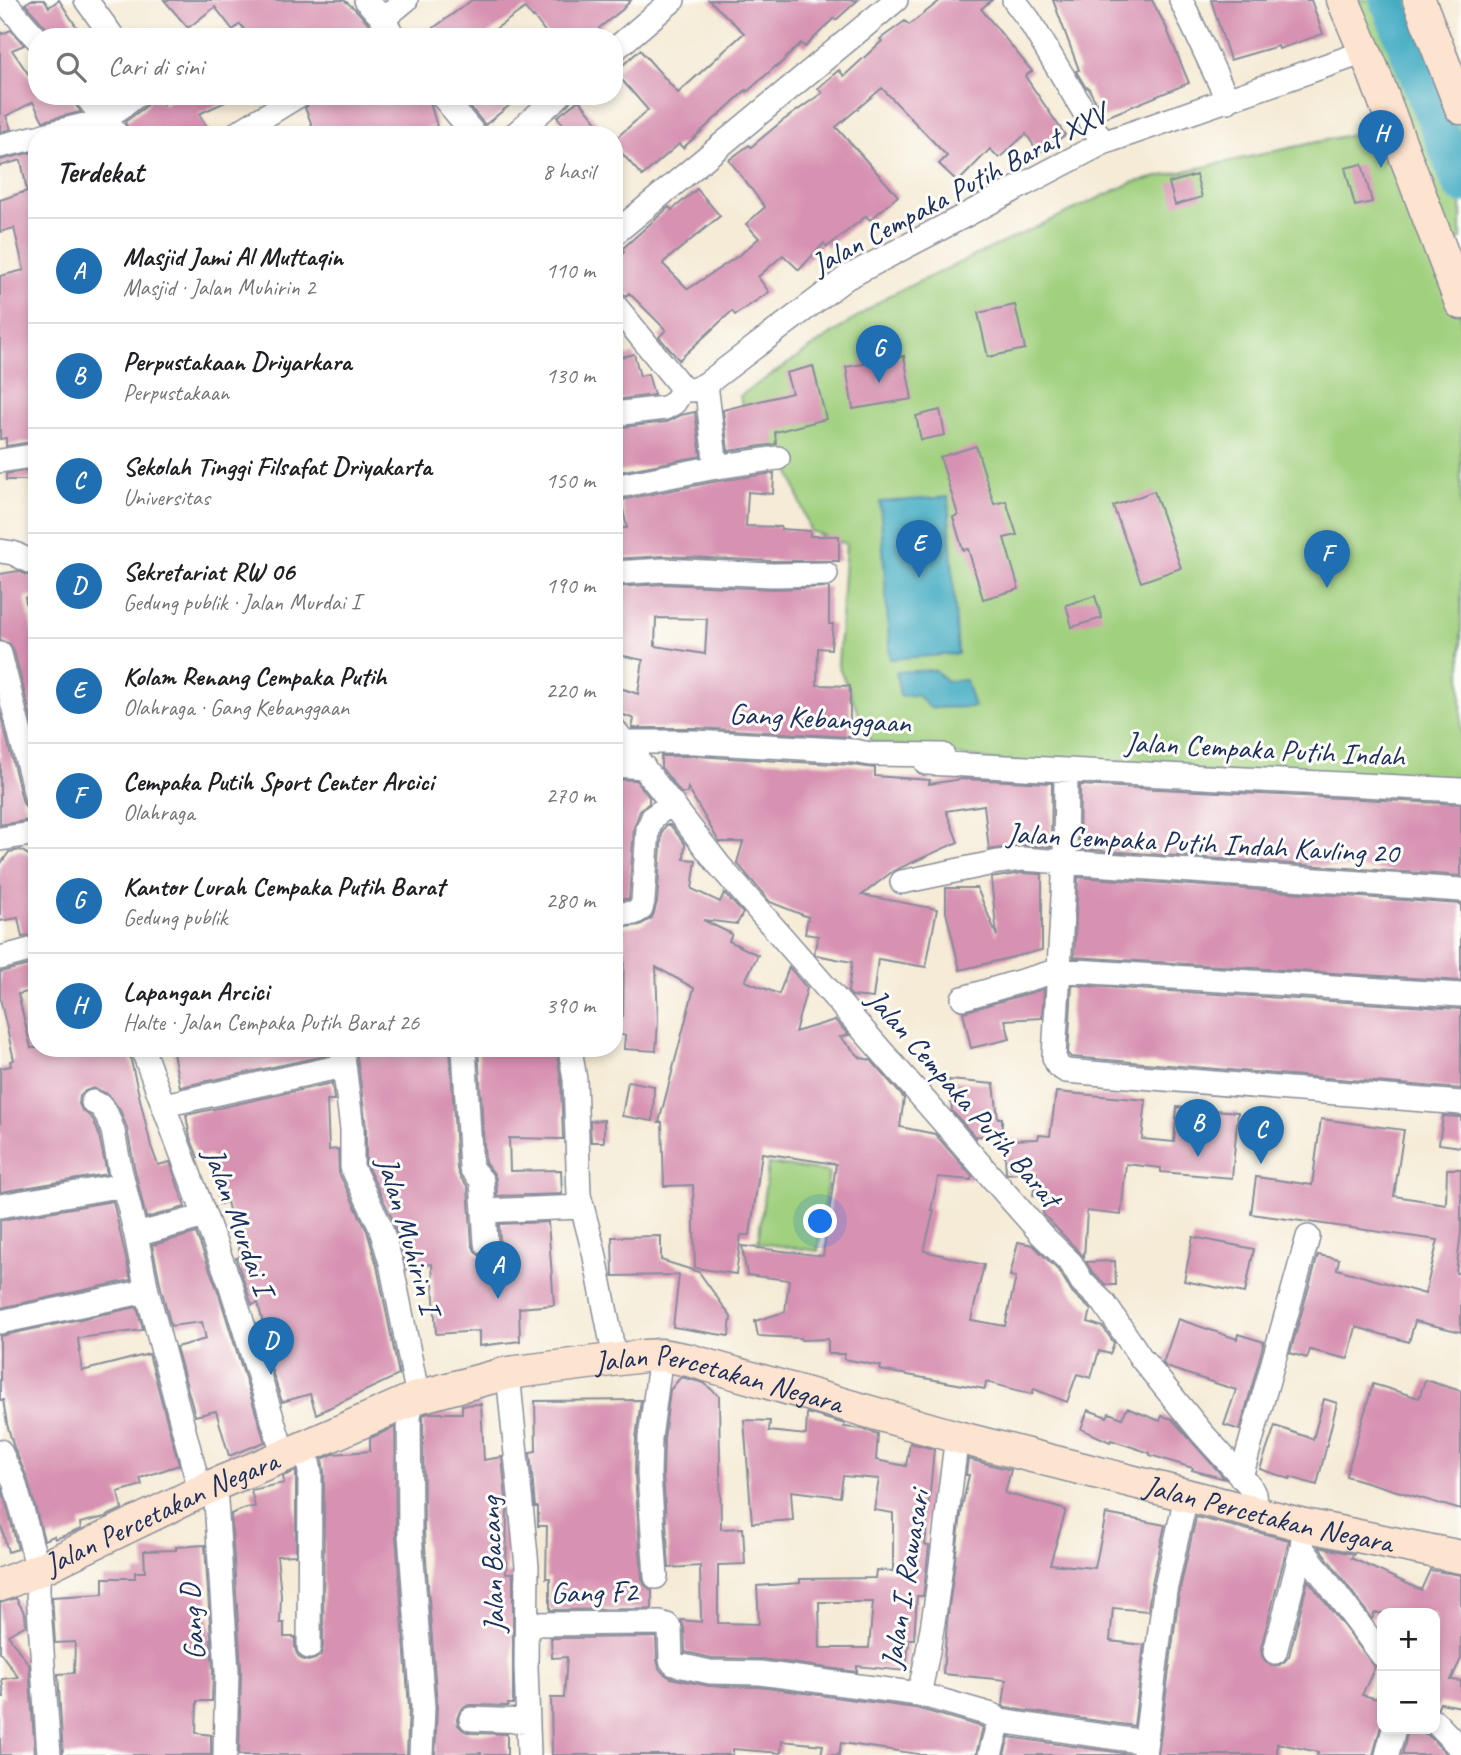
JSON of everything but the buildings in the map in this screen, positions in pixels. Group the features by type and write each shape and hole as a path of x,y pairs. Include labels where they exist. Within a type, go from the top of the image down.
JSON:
{"main road":[{"path":"1343,0 1452,247 1461,303"},
{"path":"1419,0 1461,108"},
{"name":"Jalan Percetakan Negara","path":"0,1584 38,1570 207,1488 414,1399 508,1373 661,1356 690,1360 957,1437 1256,1511 1303,1536 1461,1557"}],"street":[{"path":"3,0 9,21 28,33"},
{"path":"86,0 106,28"},
{"path":"366,0 388,28 405,0"},
{"path":"623,42 673,0"},
{"path":"1014,0 1104,143"},
{"path":"1181,0 1228,100"},
{"path":"623,227 894,1"},
{"name":"Jalan Cempaka Putih Barat XXV","path":"683,389 693,390 706,384 846,278 1104,143 1365,52"},
{"path":"93,105 110,126"},
{"path":"112,126 129,105"},
{"path":"248,126 283,105"},
{"path":"450,105 468,126"},
{"path":"524,126 549,105"},
{"path":"0,146 28,139"},
{"path":"623,315 683,389 674,402 665,408 623,413"},
{"path":"706,384 716,467"},
{"path":"0,461 28,456"},
{"path":"623,484 778,458"},
{"path":"0,551 13,553 28,560"},
{"path":"623,572 663,570 773,575 826,574"},
{"path":"0,654 28,764"},
{"name":"Gang Kebanggaan","path":"623,735 870,754 974,755 1003,760 1008,767"},
{"name":"Jalan Cempaka Putih Barat","path":"623,740 719,865 1042,1235 1071,1263 1082,1282 1104,1303 1141,1358 1254,1494 1256,1511"},
{"name":"Jalan Cempaka Putih Indah","path":"926,763 1461,790"},
{"path":"623,766 644,767"},
{"path":"1066,771 1065,861 1054,1057 1058,1066 1066,1071 1461,1104"},
{"path":"623,914 634,913 641,909 648,829 653,817 672,803"},
{"path":"0,839 28,834"},
{"name":"Jalan Cempaka Putih Indah Kavling 20","path":"902,882 1022,859 1461,890"},
{"path":"0,958 28,950"},
{"path":"963,998 1060,970 1461,995"},
{"name":"Jalan Murdai I","path":"145,1057 295,1452 310,1472 309,1647"},
{"path":"163,1105 343,1057"},
{"name":"Jalan Muhirin I","path":"343,1057 352,1129 352,1167 380,1226 391,1263 414,1399 410,1534 423,1707 421,1755"},
{"path":"465,1057 471,1168 481,1181 486,1243"},
{"path":"571,1057 575,1080 579,1195 594,1252 615,1360"},
{"name":"Gang D","path":"93,1102 101,1105 113,1131 147,1291 207,1488 216,1501 227,1671 225,1755"},
{"path":"0,1206 124,1185"},
{"path":"484,1211 582,1208"},
{"path":"136,1235 205,1216"},
{"path":"1241,1477 1308,1237"},
{"path":"0,1322 147,1291"},
{"path":"656,1577 649,1474 650,1438 661,1356"},
{"name":"Jalan Bacang","path":"508,1373 527,1566 529,1755"},
{"name":"Jalan I. Rawasari","path":"957,1437 929,1654 919,1694 989,1714 999,1721 1144,1748"},
{"path":"0,1451 14,1481 38,1570 49,1755"},
{"path":"1144,1748 1165,1591 1189,1494"},
{"path":"1275,1651 1303,1536"},
{"path":"1303,1536 1377,1647"},
{"name":"Gang F2","path":"528,1624 660,1623 670,1629 671,1660 674,1664 710,1672 760,1673 919,1694"},
{"path":"471,1719 528,1721"},
{"path":"990,1755 999,1721"},
{"path":"1440,1727 1461,1749"},
{"path":"1387,1755 1393,1734"}],"green space":[{"path":"1343,0 1415,0 1461,115 1461,239 1443,251"},
{"path":"1376,129 1399,171 1461,316 1461,786 1003,762 871,742 838,665 846,544 810,531 790,472 752,453 740,396 888,296 1131,183"},
{"path":"768,1164 829,1172 818,1251 758,1243"}],"water":[{"path":"948,497 958,654 890,659 880,502"},
{"path":"935,670 946,681 966,680 974,707 930,708 917,695 900,696 896,672"}],"waterway":[{"path":"1388,0 1461,185"}],"place":[{"name":"Lapangan Arcici","path":"1381,168"},
{"name":"Kantor Lurah Cempaka Putih Barat","path":"879,383"},
{"name":"Kolam Renang Cempaka Putih","path":"919,578"},
{"name":"Cempaka Putih Sport Center Arcici","path":"1327,588"},
{"name":"Perpustakaan Driyarkara","path":"1198,1157"},
{"name":"Sekolah Tinggi Filsafat Driyakarta","path":"1261,1164"},
{"name":"Masjid Jami Al Muttaqin","path":"498,1299"},
{"name":"Sekretariat RW 06","path":"271,1375"}]}
